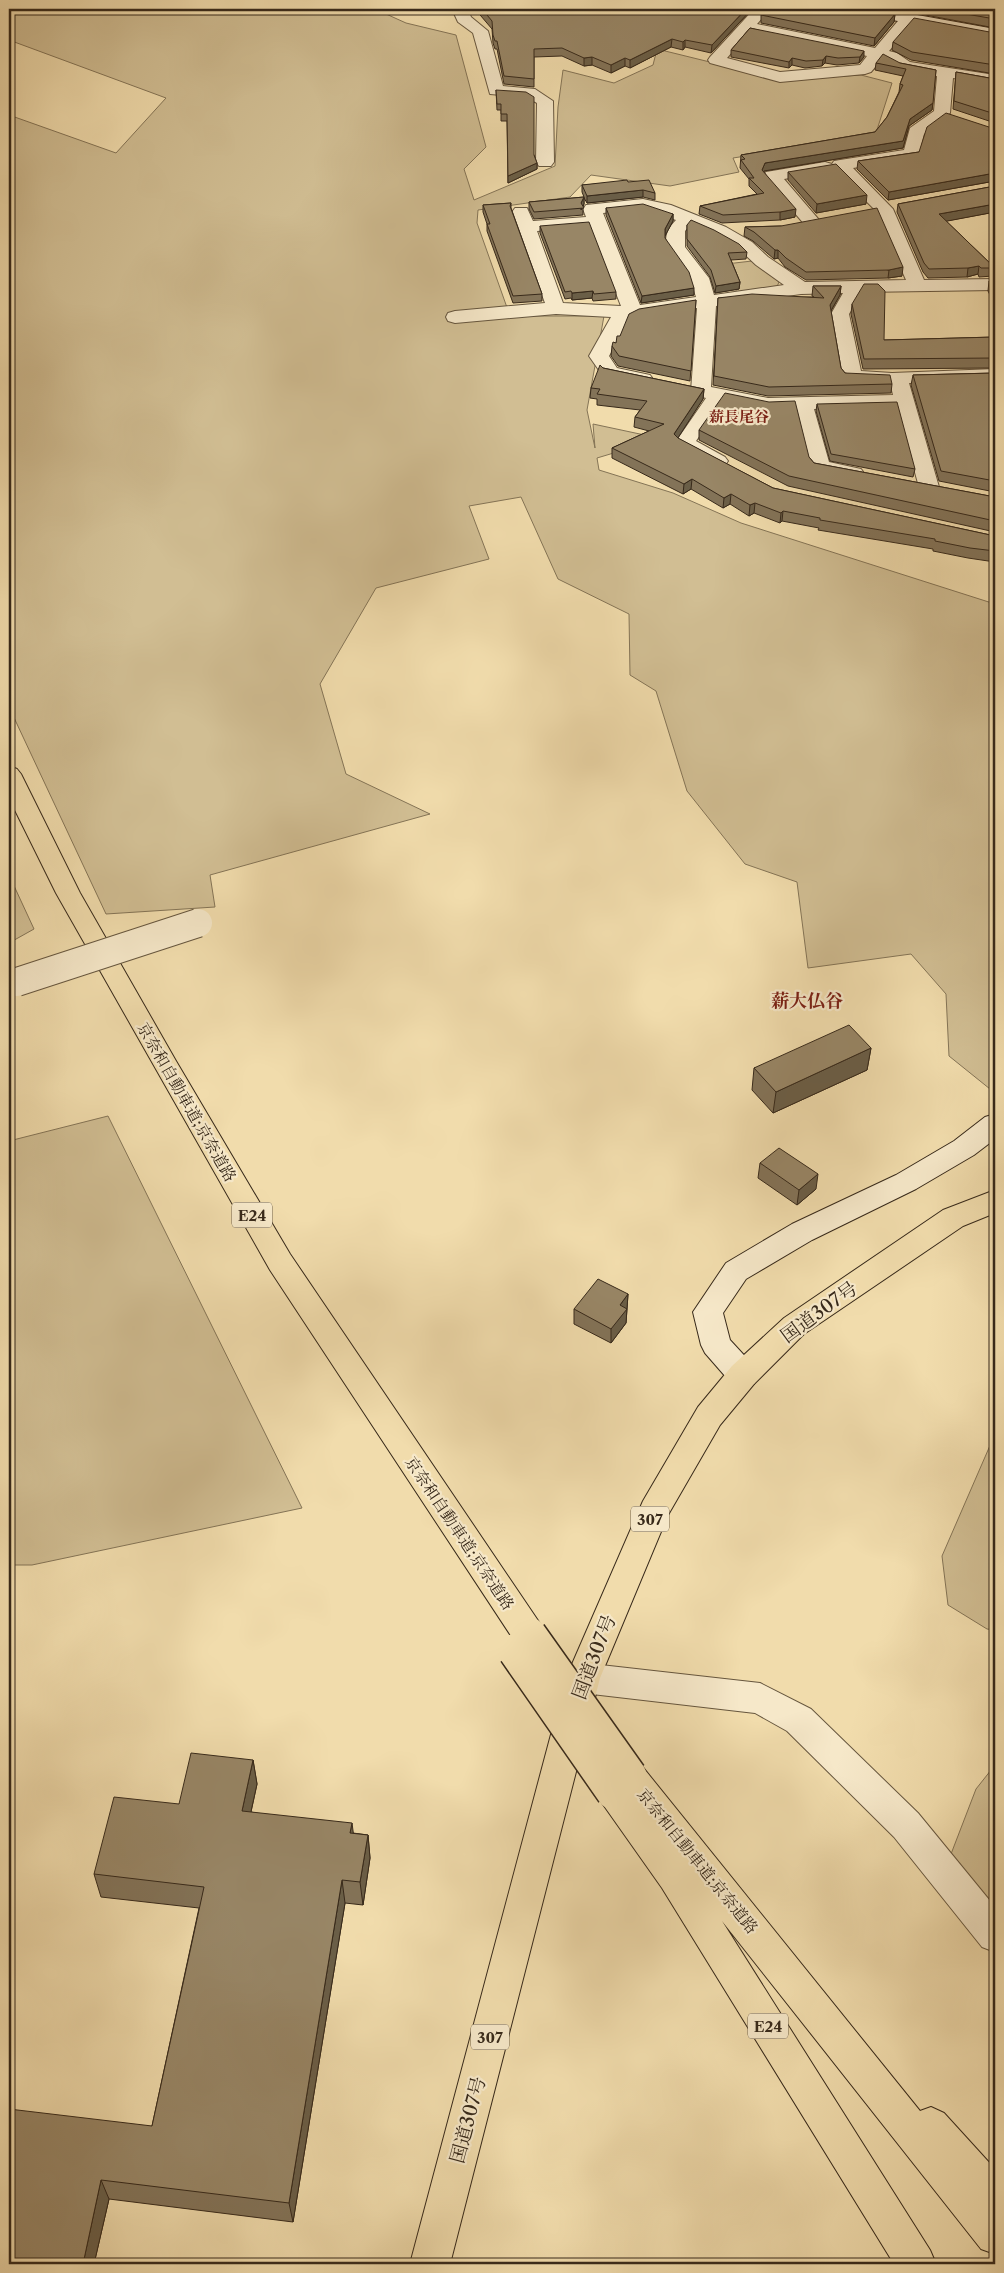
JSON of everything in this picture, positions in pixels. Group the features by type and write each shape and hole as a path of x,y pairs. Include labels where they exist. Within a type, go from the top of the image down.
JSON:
{"highway":[{"name":"京奈和自動車道;京奈道路","path":"9,774 68,893 166,1067 280,1262 522,1643"},
{"name":"京奈和自動車道;京奈道路","path":"9,808 59,906 262,1269 622,1784 674,1876 916,2264"},
{"name":"国道307号","path":"430,2264 583,1678 654,1510 709,1416 743,1375 794,1326 953,1218 995,1201"},
{"name":"京奈和自動車道;京奈道路","path":"622,1784 699,1861 995,2236"},
{"path":"699,1861 995,2198"}],"street":[{"path":"460,9 464,20 480,31 496,91 529,92 545,101 546,162"},
{"path":"762,9 716,60 780,77 864,70 909,18"},
{"path":"860,9 995,34"},
{"path":"746,27 879,53 891,56 905,66 995,80"},
{"path":"829,218 803,223 772,176 912,154 916,132 942,113 945,72"},
{"path":"942,113 960,119"},
{"path":"840,165 884,209 918,287"},
{"path":"633,312 592,209 643,204 665,209 720,231 746,246 801,288"},
{"path":"866,212 903,205"},
{"path":"688,218 676,230 676,248 700,278 707,303 685,443 737,471"},
{"path":"556,308 524,219 597,221"},
{"path":"720,231 748,228"},
{"path":"455,316 556,308 633,312 707,303 801,288 995,284"},
{"path":"856,287 840,314 852,377 992,380"},
{"path":"633,312 620,319 599,356 610,372 768,404 904,400"},
{"path":"898,377 930,487"},
{"path":"803,403 820,467 875,477"},
{"path":"13,984 198,924"},
{"path":"743,1375 716,1345 708,1312 736,1271 802,1232 906,1182 964,1148 995,1124"},
{"path":"583,1678 760,1698 798,1720 906,1825 995,1936"}],"shaded area":[{"path":"9,9 375,9 406,23 456,35 486,147 464,169 474,200 555,166 558,107 563,70 614,83 653,65 657,49 783,80 861,75 892,83 875,136 733,158 739,172 670,186 591,175 570,197 478,210 477,223 510,316 604,316 587,410 595,448 593,424 668,440 647,443 597,458 599,470 673,493 741,523 995,604 995,1084 990,1089 949,1056 946,994 911,954 808,968 797,882 745,864 687,791 656,691 630,675 629,614 558,579 521,497 469,506 489,559 376,588 320,684 346,774 430,814 210,875 215,907 106,914 9,707 9,115 116,153 166,98 9,40"},
{"path":"752,261 779,282 776,289 737,293 726,264"},
{"path":"9,875 34,929 9,943"},
{"path":"108,1116 302,1508 32,1565 9,1565 9,1141"},
{"path":"995,1434 995,1630 987,1629 948,1605 942,1556"},
{"path":"995,1765 995,1925 951,1854 976,1789"}],"building":[{"path":"482,9 746,9 712,45 672,39 630,60 625,58 611,65 592,57 584,58 562,48 534,49 534,79 504,76 497,41 495,41 493,35 492,21"},
{"path":"766,9 868,9 895,14 875,38 761,15"},
{"path":"937,9 995,9 995,19"},
{"path":"914,18 995,33 995,65 912,52 893,42"},
{"path":"750,28 864,51 860,57 838,58 826,56 823,60 806,61 792,58 789,62 731,50"},
{"path":"883,54 900,63 936,70 933,103 910,119 903,141 765,163 762,170 796,209 780,212 723,215 700,206 764,193 749,178 754,178 741,160 745,159 741,155 875,132 887,117 903,85 900,84 906,69 876,63"},
{"path":"956,72 995,79 995,114 954,101"},
{"path":"496,90 526,92 534,97 534,155 537,163 508,176 507,114 501,114 501,104 497,104"},
{"path":"946,113 995,129 995,173 889,192 858,161 919,152 927,127"},
{"path":"836,164 867,195 817,204 788,172"},
{"path":"627,180 628,182 649,180 655,193 643,190 587,196 582,185"},
{"path":"995,186 995,204 939,214 995,268 981,268 979,266 929,269 924,263 898,204"},
{"path":"584,197 581,203 584,208 534,212 529,202"},
{"path":"511,203 510,206 542,294 513,296 487,224 490,224 483,205"},
{"path":"643,204 673,214 665,229 665,238 689,272 694,288 642,296 606,208"},
{"path":"877,208 903,267 889,270 806,272 745,227 781,226"},
{"path":"691,220 739,244 747,252 728,253 740,282 716,286 711,270 687,239 687,225"},
{"path":"589,222 616,292 594,294 593,291 565,292 540,226"},
{"path":"989,281 995,281 995,292"},
{"path":"864,284 878,284 885,291 884,340 995,337 995,358 864,359 852,304"},
{"path":"813,286 841,286 830,305 841,368 845,373 890,375 892,384 769,387 714,376 718,298 752,294 824,298"},
{"path":"696,300 691,371 619,356 612,346 613,342 616,343 617,336 620,336 629,314 639,309"},
{"path":"600,365 603,368 704,389 674,434 678,438 773,488 995,536 995,551 820,520 820,518 783,511 781,513 755,503 750,505 731,494 724,498 692,479 684,484 612,448 664,424 635,417 647,401 597,394 600,389 591,388"},
{"path":"995,373 995,481 941,471 913,375"},
{"path":"725,393 769,402 795,401 809,457 814,463 995,497 995,521 789,476 699,430"},
{"path":"897,402 915,469 831,454 817,404"},
{"path":"849,1025 871,1048 776,1092 754,1068"},
{"path":"779,1148 818,1174 799,1190 760,1163"},
{"path":"598,1279 628,1294 620,1305 627,1309 611,1329 574,1309"},
{"path":"191,1753 253,1760 242,1811 352,1823 350,1833 368,1835 360,1882 342,1880 289,2203 101,2180 83,2264 9,2264 9,2109 152,2126 204,1887 94,1874 114,1797 179,1804"}],"district":[{"name":"薪長尾谷","path":"739,416"},
{"name":"薪大仏谷","path":"807,1001"}]}
